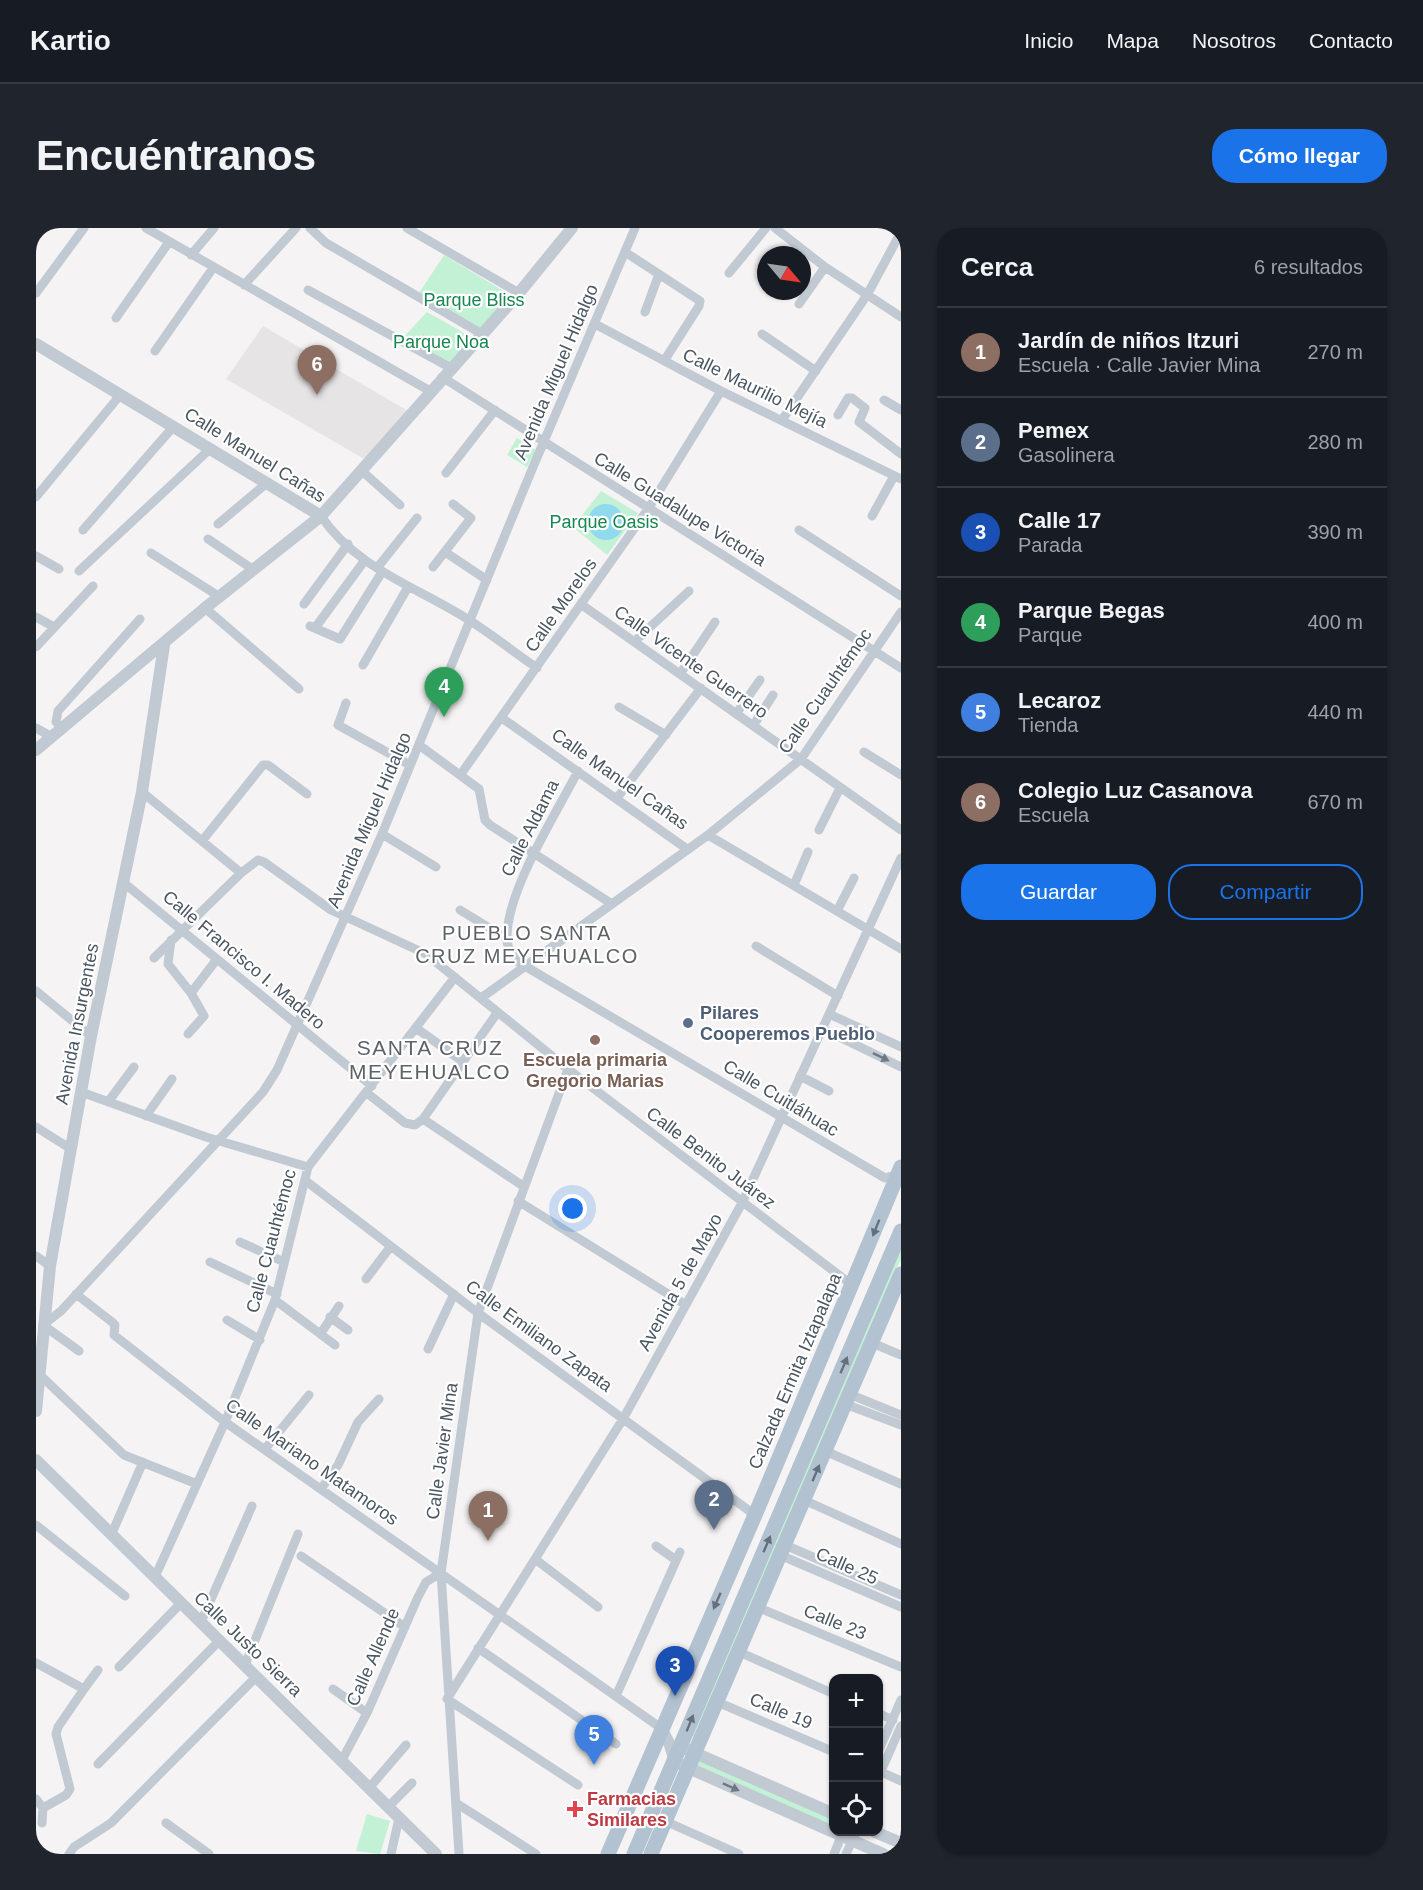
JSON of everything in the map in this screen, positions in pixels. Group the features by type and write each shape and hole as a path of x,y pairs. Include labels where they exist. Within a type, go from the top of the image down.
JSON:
{"main road":[{"name":"Calzada Ermita Iztapalapa","path":"608,1854 900,1172"},
{"path":"651,1854 665,1821 680,1765 681,1748 901,1231"},
{"path":"681,1748 715,1701 872,1343 896,1297 901,1274"},
{"path":"634,1854 680,1765"}],"street":[{"path":"36,293 84,228"},
{"path":"146,228 430,391"},
{"path":"191,255 214,228"},
{"path":"244,285 296,228"},
{"path":"310,228 326,243 482,334"},
{"path":"406,228 519,293"},
{"path":"36,750 164,645 205,608 321,516 519,293 572,228"},
{"name":"Avenida Miguel Hidalgo","path":"40,1331 263,1092 277,1070 382,834 543,442 635,228"},
{"path":"729,273 765,228"},
{"path":"776,228 795,246"},
{"path":"782,420 867,295 901,232"},
{"path":"116,318 169,242"},
{"path":"625,252 700,301 664,361"},
{"path":"811,259 901,317"},
{"path":"799,304 825,267"},
{"path":"155,351 213,268"},
{"path":"645,312 659,274"},
{"name":"Calle Guadalupe Victoria","path":"308,290 446,373 543,442 901,668"},
{"name":"Calle Maurilio Mejía","path":"595,324 721,391 898,478"},
{"path":"762,334 816,371"},
{"name":"Calle Manuel Cañas","path":"36,344 321,516 365,560 408,587 471,621 537,668"},
{"name":"Calle Morelos","path":"461,774 648,509 721,391"},
{"path":"36,497 121,394"},
{"path":"838,415 848,398 852,398 865,408 859,422 901,454"},
{"path":"884,400 901,410"},
{"path":"446,473 495,410"},
{"path":"83,530 174,426"},
{"path":"79,571 211,448"},
{"path":"362,471 400,505"},
{"path":"872,516 898,478"},
{"path":"218,524 268,482"},
{"path":"433,567 471,518 453,504"},
{"path":"365,560 313,627 339,639 380,570 417,518"},
{"path":"799,530 901,596"},
{"path":"208,539 254,570"},
{"path":"304,604 348,544"},
{"path":"445,552 488,580"},
{"path":"151,553 220,597"},
{"path":"36,556 59,569"},
{"path":"36,647 93,586"},
{"path":"363,665 408,587"},
{"path":"635,641 688,591"},
{"name":"Calle Vicente Guerrero","path":"582,605 901,830"},
{"path":"205,608 299,689"},
{"name":"Calle Cuauhtémoc","path":"481,998 708,835 801,759 901,612"},
{"path":"36,617 54,627"},
{"path":"63,728 56,722 58,711 140,619"},
{"path":"680,674 715,622"},
{"name":"Avenida Insurgentes","path":"36,1411 40,1375 40,1331 50,1266 91,1036 142,792 164,645"},
{"path":"736,714 760,680"},
{"path":"617,798 701,688"},
{"path":"753,726 773,694"},
{"path":"346,703 338,725 410,765"},
{"path":"619,707 666,735"},
{"name":"Calle Manuel Cañas","path":"502,718 687,849"},
{"path":"36,728 52,737"},
{"path":"418,745 479,789 485,820 490,825 612,904"},
{"path":"864,752 901,775"},
{"path":"202,841 263,765 268,765 307,794"},
{"name":"Calle Aldama","path":"506,938 517,890 578,771"},
{"path":"819,830 840,788"},
{"path":"142,792 241,873 154,958"},
{"path":"382,834 436,867"},
{"name":"Calle Manuel Cañas","path":"708,835 901,949"},
{"path":"794,885 808,852"},
{"name":"Avenida 5 de Mayo","path":"447,1699 623,1419 742,1203 901,858"},
{"name":"Calle Benito Juárez","path":"241,873 258,860 264,862 345,917 426,954 497,1013 852,1286"},
{"path":"837,911 854,878"},
{"name":"Calle Francisco I. Madero","path":"124,883 370,1089 405,1124 415,1125 423,1119"},
{"path":"460,910 506,938 512,955 525,965"},
{"path":"171,940 168,964 191,993 204,1016 188,1034"},
{"path":"756,946 838,996"},
{"path":"191,993 217,959"},
{"name":"Calle Cuitláhuac","path":"525,965 885,1178 900,1172"},
{"name":"Calle Cuauhtémoc","path":"154,1577 260,1340 276,1297 308,1167 455,977"},
{"path":"36,991 91,1036"},
{"path":"497,1013 423,1119 523,1186"},
{"path":"829,1014 901,1047"},
{"path":"416,1028 462,1062"},
{"path":"823,1029 901,1067"},
{"path":"108,1102 134,1067"},
{"name":"Calle Javier Mina","path":"459,1854 447,1699 441,1574 478,1313 568,1068"},
{"path":"800,1076 829,1091"},
{"path":"146,1116 172,1079"},
{"path":"81,1092 218,1141 308,1167"},
{"path":"36,1127 71,1149"},
{"name":"Calle Emiliano Zapata","path":"306,1181 478,1313 755,1515"},
{"path":"518,1202 686,1305"},
{"path":"240,1242 284,1262"},
{"path":"366,1279 392,1246"},
{"path":"36,1256 50,1266"},
{"path":"210,1262 276,1297 335,1345"},
{"name":"Calle Mariano Matamoros","path":"76,1294 112,1322 115,1326 114,1335 225,1422 661,1728"},
{"path":"428,1349 454,1294"},
{"path":"321,1334 339,1306"},
{"path":"330,1317 348,1330"},
{"path":"228,1320 260,1340"},
{"path":"40,1331 79,1351"},
{"path":"872,1343 901,1355"},
{"path":"40,1375 124,1455 197,1485"},
{"path":"265,1449 309,1395"},
{"path":"321,1489 339,1465 347,1441 358,1422 379,1399"},
{"path":"848,1399 901,1415"},
{"path":"848,1399 901,1425"},
{"path":"825,1451 901,1484"},
{"name":"Calle Justo Sierra","path":"36,1460 436,1854"},
{"path":"112,1533 142,1462"},
{"path":"804,1500 901,1544"},
{"path":"201,1622 252,1506"},
{"path":"36,1525 125,1596"},
{"path":"245,1665 298,1534"},
{"path":"616,1696 678,1556 656,1546"},
{"name":"Calle 25","path":"782,1550 901,1595"},
{"name":"Calle 25","path":"782,1550 901,1608"},
{"path":"301,1556 405,1627"},
{"path":"535,1559 598,1607"},
{"name":"Calle Allende","path":"342,1760 367,1713 426,1582 441,1574"},
{"path":"119,1667 181,1603"},
{"name":"Calle 23","path":"757,1607 901,1667"},
{"path":"98,1764 220,1640"},
{"path":"478,1648 616,1743"},
{"path":"737,1651 829,1692"},
{"path":"36,1663 84,1689"},
{"path":"44,1808 66,1795 70,1789 56,1734 58,1727 98,1670"},
{"path":"69,1854 74,1847 111,1823 256,1677"},
{"path":"333,1689 367,1713"},
{"path":"447,1699 578,1785"},
{"path":"883,1742 901,1700"},
{"name":"Calle 19","path":"715,1701 829,1750"},
{"path":"883,1715 892,1720"},
{"path":"883,1768 901,1726"},
{"path":"661,1728 681,1748 829,1812"},
{"path":"369,1788 406,1745"},
{"path":"681,1748 680,1765 829,1827"},
{"path":"883,1776 901,1781"},
{"path":"388,1807 412,1783"},
{"path":"36,1799 44,1808 42,1823"},
{"path":"456,1803 536,1854"},
{"path":"391,1854 399,1818"},
{"path":"665,1821 739,1854"},
{"path":"166,1823 209,1854"},
{"path":"834,1854 847,1836"},
{"path":"846,1854 848,1836"},
{"path":"850,1836 883,1854"},
{"path":"883,1836 901,1843"}],"shaded area":[{"path":"263,326 408,411 366,460 226,379"}],"green space":[{"name":"Parque Bliss","path":"444,255 510,295 482,331 419,293"},
{"name":"Parque Noa","path":"427,312 473,338 448,368 401,340"},
{"path":"517,438 536,450 527,467 507,455"},
{"name":"Parque Oasis","path":"601,491 638,513 607,555 573,527"},
{"path":"901,1245 901,1259 694,1737 690,1733"},
{"path":"697,1758 829,1816 829,1826 694,1767"},
{"path":"367,1814 390,1821 380,1854 356,1851"}],"water":[{"path":"606,504 619,509 624,522 619,535 606,540 593,535 588,522 593,509"}],"place":[{"name":"Colegio Luz Casanova","path":"317,395"},
{"name":"Parque Begas","path":"444,717"},
{"name":"Pilares Cooperemos Pueblo","path":"688,1023"},
{"name":"Escuela primaria Gregorio Marias","path":"595,1040"},
{"name":"Pemex","path":"714,1530"},
{"name":"Jardín de niños Itzuri","path":"488,1541"},
{"name":"Calle 17","path":"675,1696"},
{"name":"Lecaroz","path":"594,1765"},
{"name":"Farmacias Similares","path":"575,1809"}],"district":[{"name":"PUEBLO SANTA CRUZ MEYEHUALCO","path":"527,944"},
{"name":"SANTA CRUZ MEYEHUALCO","path":"430,1059"}]}
